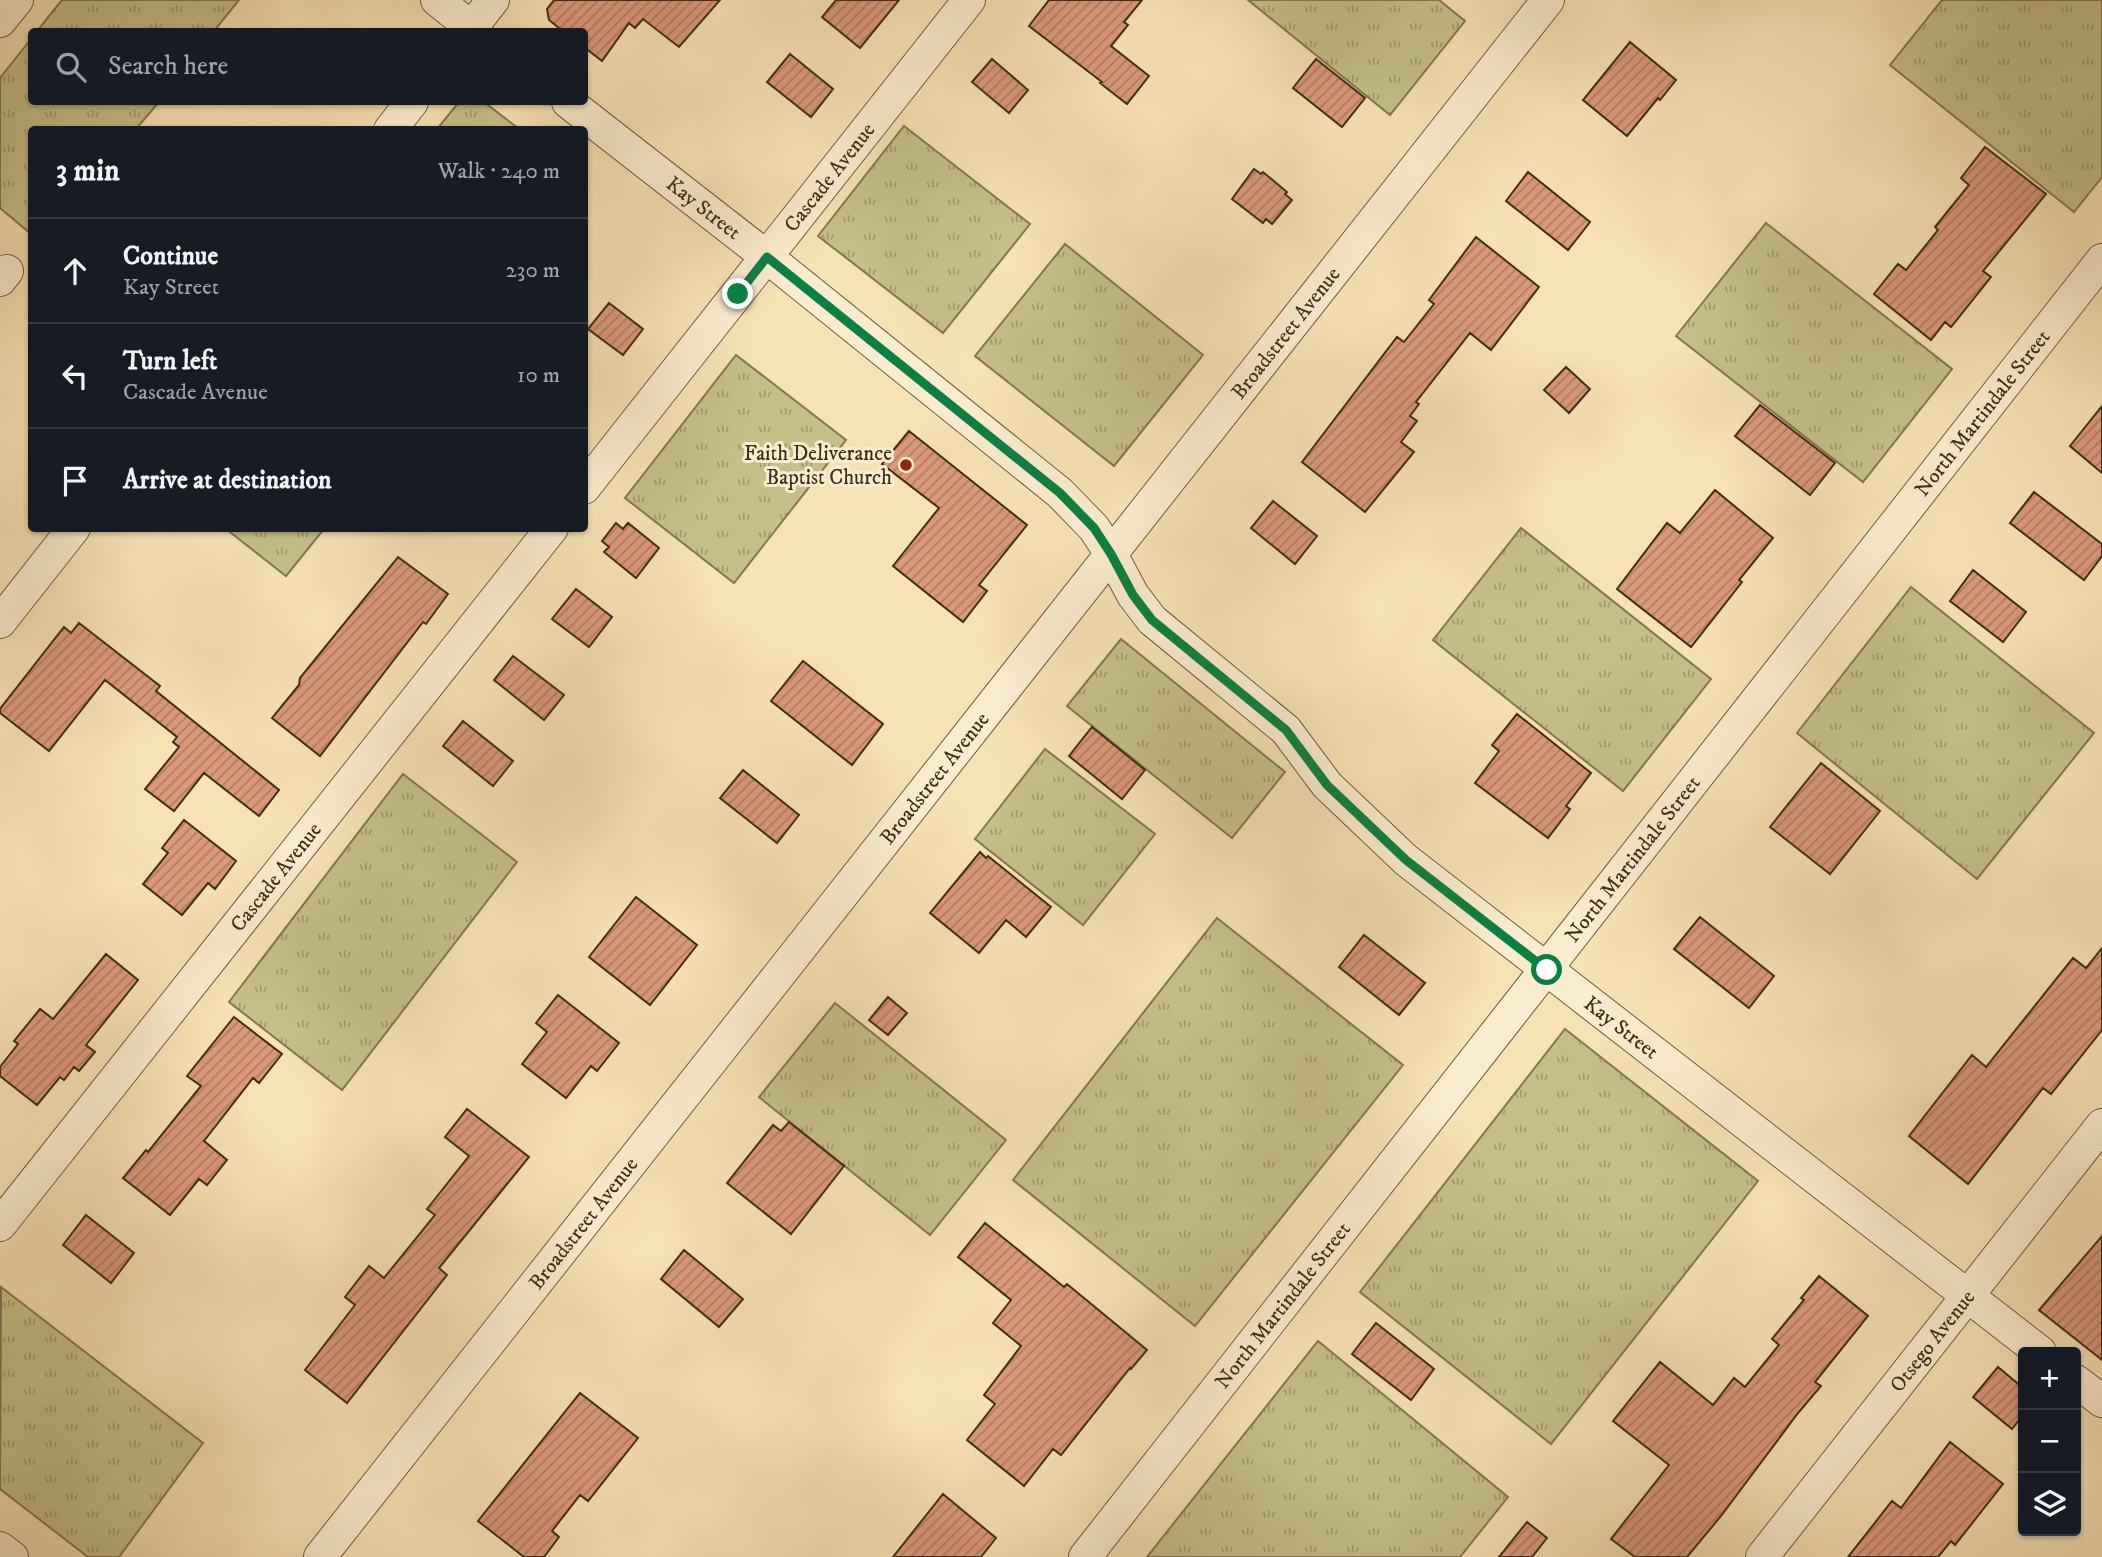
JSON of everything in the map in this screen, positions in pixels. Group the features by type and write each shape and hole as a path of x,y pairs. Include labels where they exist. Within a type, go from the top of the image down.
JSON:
{"street":[{"path":"437,0 470,28"},
{"path":"473,28 493,0"},
{"name":"Cascade Avenue","path":"588,483 969,0"},
{"name":"Broadstreet Avenue","path":"320,1557 1548,0"},
{"path":"393,126 410,105"},
{"name":"Kay Street","path":"572,105 767,257 1060,493 1094,528 1133,595 1152,620 1286,730 1327,785 1406,860 2034,1347"},
{"name":"North Martindale Street","path":"1085,1557 2102,260"},
{"path":"0,622 71,532"},
{"name":"Cascade Avenue","path":"0,1225 549,532"},
{"name":"Otsego Avenue","path":"1762,1557 2102,1125"},
{"path":"2081,1385 2102,1401"},
{"path":"0,1548 12,1557"}],"green space":[{"path":"62,0 239,0 216,28 39,28"},
{"path":"1248,0 1439,0 1465,21 1390,115"},
{"path":"1942,0 2102,0 2102,177 2074,212 1890,65"},
{"path":"28,43 28,105 156,105 139,126 28,126 28,231 0,208 0,78"},
{"path":"457,105 488,105 515,126 439,126"},
{"path":"904,126 1030,224 943,333 818,236"},
{"path":"1766,223 1952,369 1863,482 1676,336"},
{"path":"1065,244 1203,355 1114,466 975,356"},
{"path":"736,355 846,440 734,583 625,498"},
{"path":"1521,528 1711,679 1623,791 1433,640"},
{"path":"230,532 322,532 286,576"},
{"path":"1911,587 2094,733 1977,879 1797,733"},
{"path":"1121,639 1285,772 1232,838 1067,706"},
{"path":"1045,749 1155,834 1083,925 975,839"},
{"path":"403,774 517,862 342,1090 229,1002"},
{"path":"1217,918 1403,1065 1195,1326 1013,1180"},
{"path":"835,1003 1006,1140 930,1235 759,1097"},
{"path":"1565,1029 1758,1181 1551,1444 1360,1292"},
{"path":"1,1287 203,1443 119,1557 88,1557 0,1489"},
{"path":"1318,1341 1508,1497 1460,1557 1147,1557"}],"building":[{"path":"554,0 720,0 679,47 643,19 635,28 629,23 602,61 588,50 588,28 559,28 549,20 547,9"},
{"path":"836,0 899,0 860,48 822,17"},
{"path":"1049,0 1142,0 1124,22 1128,25 1111,46 1149,76 1127,104 1029,26"},
{"path":"1630,42 1676,80 1627,136 1583,100"},
{"path":"790,54 833,89 811,117 767,82"},
{"path":"992,59 1028,90 1009,113 972,82"},
{"path":"1316,59 1365,98 1342,127 1293,88"},
{"path":"1985,147 2046,194 1983,271 1991,277 1951,327 1945,322 1931,340 1874,294 1898,264 1906,270 1938,230 1935,227 1969,185 1961,178"},
{"path":"1254,169 1261,174 1263,172 1287,192 1285,194 1292,200 1272,224 1266,219 1263,223 1232,199"},
{"path":"1528,172 1590,222 1568,250 1506,201"},
{"path":"1476,237 1539,287 1491,350 1470,333 1416,402 1419,404 1410,416 1417,421 1401,442 1414,452 1365,512 1302,462 1397,337 1404,342 1434,304 1429,300"},
{"path":"609,303 643,329 623,355 588,329"},
{"path":"1566,367 1590,389 1569,413 1544,390"},
{"path":"1760,405 1835,463 1810,495 1735,436"},
{"path":"2102,406 2102,473 2070,446"},
{"path":"909,431 1027,525 979,585 987,591 963,622 893,566 939,508 882,464"},
{"path":"1715,490 1773,538 1691,647 1617,589 1667,523 1680,533"},
{"path":"2034,492 2102,544 2102,556 2084,580 2010,523"},
{"path":"1273,501 1317,536 1295,564 1251,528"},
{"path":"616,523 623,529 628,523 659,548 636,578 604,552 609,547 602,541"},
{"path":"398,557 448,594 426,624 423,622 320,756 272,718 299,685 300,678"},
{"path":"1973,570 2026,612 2003,642 1950,601"},
{"path":"576,589 612,617 589,647 552,619"},
{"path":"79,623 160,686 156,691 279,790 259,816 204,773 174,811 145,789 179,747 173,742 177,737 105,680 49,751 0,713 0,709 64,627 71,633"},
{"path":"513,656 564,695 544,720 494,680"},
{"path":"803,661 883,724 852,765 771,701"},
{"path":"1517,714 1591,773 1566,806 1570,809 1548,838 1475,783 1499,751 1492,745"},
{"path":"463,721 513,761 493,786 443,746"},
{"path":"1092,727 1145,770 1122,799 1069,756"},
{"path":"1821,763 1880,811 1830,874 1770,827"},
{"path":"743,770 799,815 777,843 720,798"},
{"path":"184,820 236,861 215,889 208,883 182,915 143,884 168,853 162,848"},
{"path":"980,852 1051,907 1026,937 1006,920 979,953 930,913"},
{"path":"636,897 697,945 650,1005 589,957"},
{"path":"1700,917 1774,976 1749,1008 1674,949"},
{"path":"1364,935 1425,983 1399,1015 1339,967"},
{"path":"2102,948 2102,1030 2051,1094 2043,1088 1968,1184 1909,1136 1972,1055 1986,1067 2073,958 2086,968"},
{"path":"106,954 138,980 86,1045 95,1052 79,1071 74,1067 64,1080 60,1077 37,1105 0,1076 0,1067 18,1044 14,1041 40,1009 53,1019"},
{"path":"558,995 619,1043 597,1071 591,1066 566,1098 522,1064 547,1032 536,1023"},
{"path":"888,997 907,1013 888,1035 869,1020"},
{"path":"234,1017 282,1054 259,1083 253,1078 204,1141 227,1160 207,1185 199,1179 170,1215 123,1178 146,1150 148,1152 201,1086 187,1076"},
{"path":"467,1109 529,1157 439,1268 447,1275 347,1403 305,1370 355,1305 345,1297 369,1266 384,1278 435,1215 427,1209 469,1156 445,1137"},
{"path":"789,1122 844,1166 791,1234 727,1183 773,1125 781,1131"},
{"path":"86,1215 134,1253 111,1283 63,1245"},
{"path":"985,1223 1064,1287 1067,1284 1147,1350 1061,1455 1053,1449 1024,1486 967,1440 995,1404 984,1395 1021,1346 993,1323 1011,1300 958,1257"},
{"path":"2102,1236 2102,1360 2039,1310"},
{"path":"684,1250 743,1299 719,1327 661,1279"},
{"path":"1819,1276 1868,1316 1815,1382 1821,1386 1687,1557 1635,1557 1611,1539 1669,1465 1613,1421 1660,1362 1713,1405 1734,1378 1745,1387 1779,1345 1772,1339 1804,1300 1801,1298"},
{"path":"1376,1323 1434,1369 1411,1400 1352,1354"},
{"path":"1998,1367 2018,1384 2018,1421 2012,1429 1973,1397"},
{"path":"580,1393 638,1438 588,1501 580,1495 552,1531 559,1537 544,1557 524,1557 478,1521"},
{"path":"1950,1442 2003,1484 1955,1545 1951,1541 1938,1557 1848,1557 1892,1501 1901,1508"},
{"path":"943,1494 996,1538 981,1557 893,1557"},
{"path":"1527,1522 1547,1538 1532,1557 1499,1557"}],"place":[{"name":"Faith Deliverance Baptist Church","path":"906,465"}],"route":[{"path":"738,294 767,257 1060,493 1094,528 1133,595 1152,620 1286,730 1327,785 1406,860 1547,970"}]}
